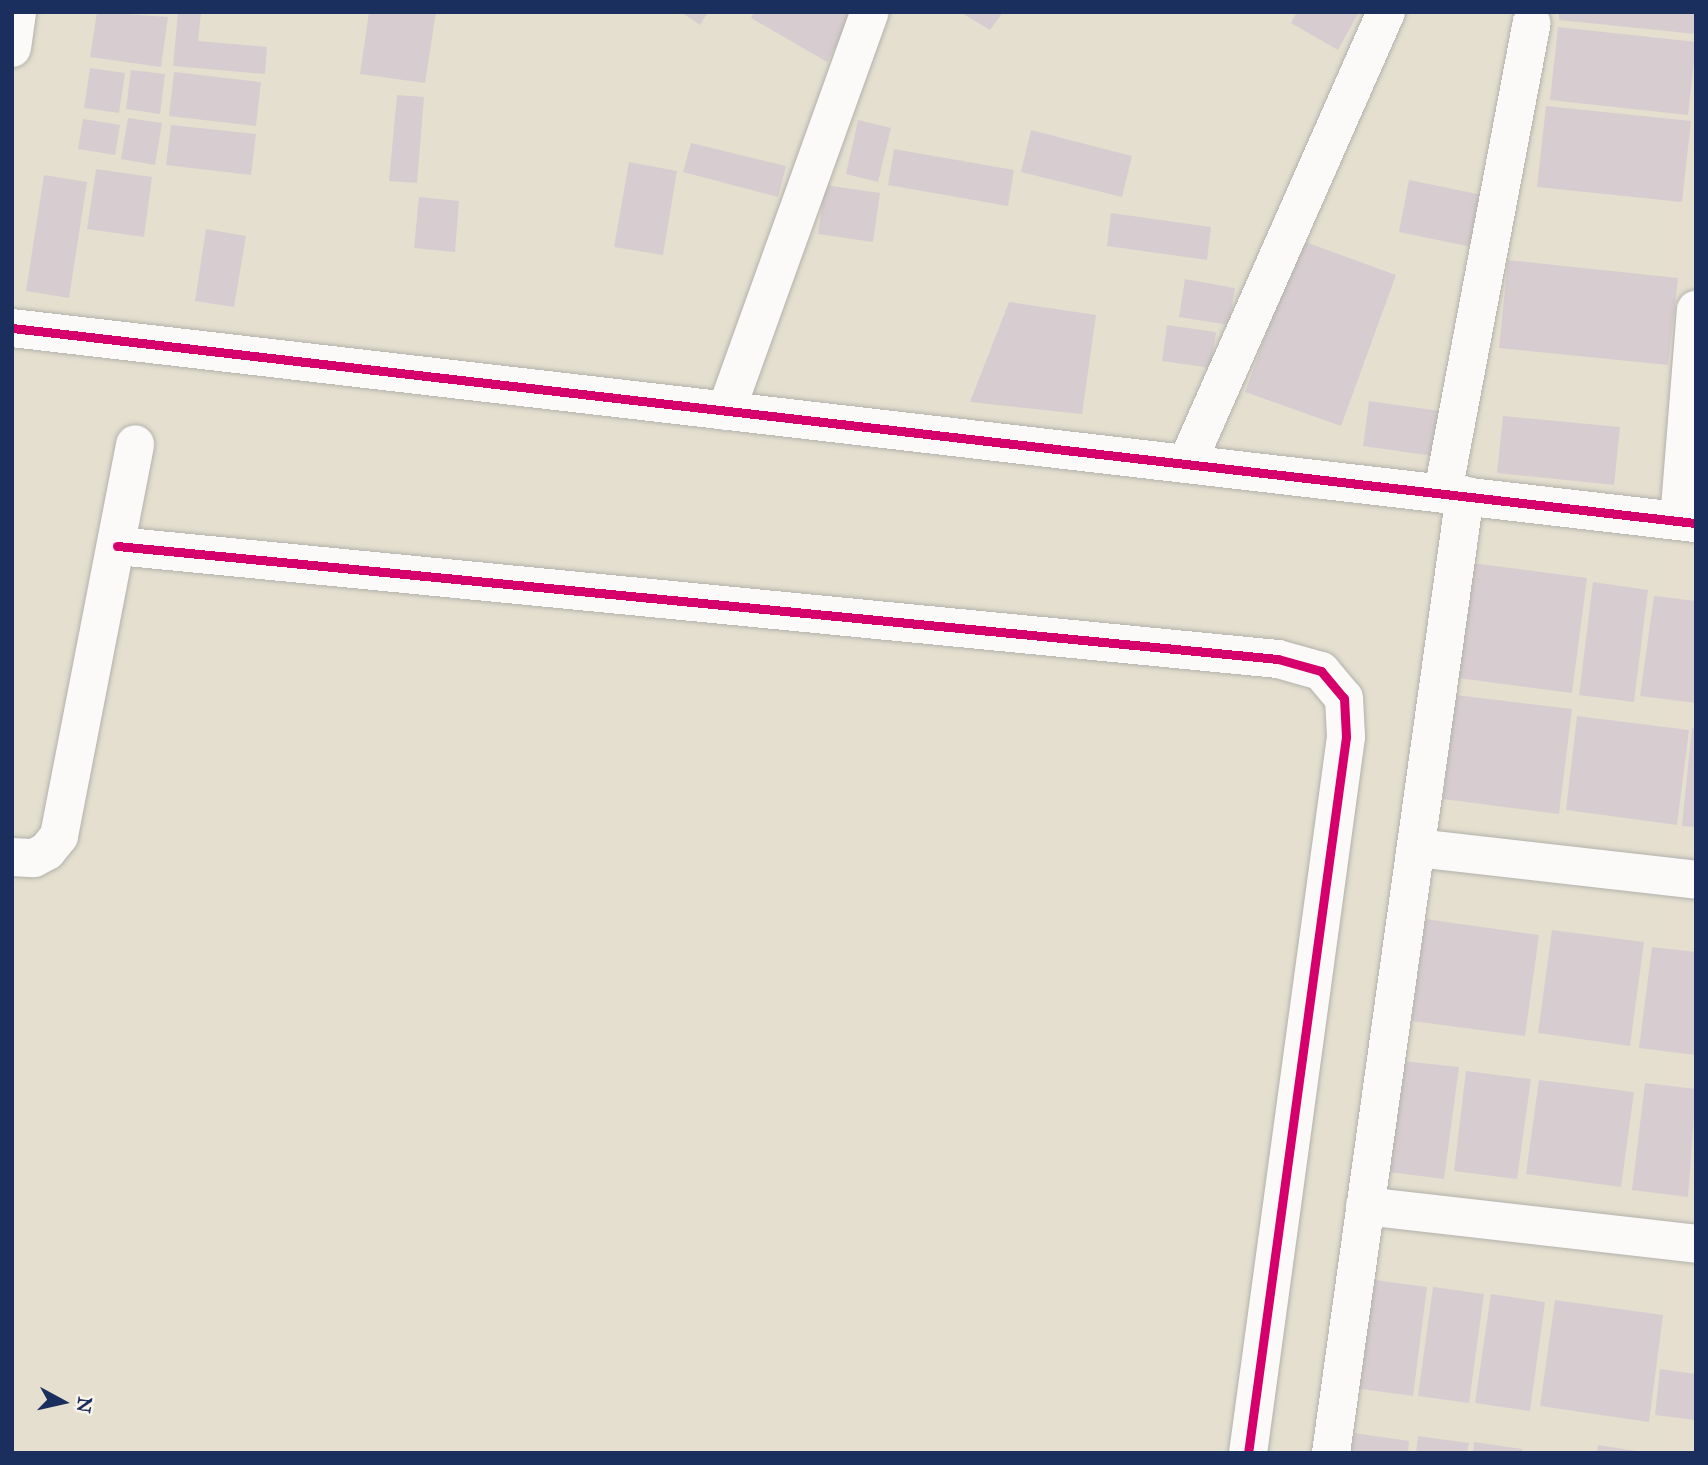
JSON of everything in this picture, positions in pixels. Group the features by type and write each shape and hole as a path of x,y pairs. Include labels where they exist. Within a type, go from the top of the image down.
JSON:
{"street":[{"path":"12,48 17,12"},
{"path":"726,411 870,12"},
{"path":"1188,461 1386,12"},
{"path":"1331,1453 1417,848 1454,493 1532,23"},
{"path":"12,328 726,411 1188,461 1688,521 1696,310"},
{"path":"12,857 34,858 59,836 135,444"},
{"path":"117,546 1278,659 1321,671 1344,698 1346,737 1248,1453"},
{"path":"1417,848 1696,880"},
{"path":"1365,1206 1696,1244"}],"building":[{"path":"97,12 168,17 161,67 90,57"},
{"path":"178,12 201,12 198,41 267,47 265,74 173,66"},
{"path":"369,12 436,12 425,83 360,74"},
{"path":"681,12 708,12 700,25"},
{"path":"754,12 842,12 852,18 827,62 751,18"},
{"path":"960,12 1003,12 990,30"},
{"path":"1297,12 1359,12 1338,50 1291,23"},
{"path":"1559,12 1696,12 1696,34 1559,20"},
{"path":"1558,27 1696,42 1688,115 1550,100"},
{"path":"90,68 125,73 119,113 84,108"},
{"path":"131,70 165,74 160,114 126,109"},
{"path":"174,72 261,82 256,126 169,116"},
{"path":"397,95 424,97 417,183 389,181"},
{"path":"1546,106 1691,121 1682,202 1537,187"},
{"path":"128,118 162,123 155,165 121,159"},
{"path":"83,119 120,125 115,155 78,149"},
{"path":"858,120 891,128 878,182 846,174"},
{"path":"171,125 256,134 251,175 166,165"},
{"path":"1031,130 1132,156 1122,197 1021,172"},
{"path":"691,143 786,166 778,197 683,172"},
{"path":"894,149 1014,170 1008,206 888,185"},
{"path":"629,162 677,171 663,255 614,247"},
{"path":"96,169 152,177 144,237 87,229"},
{"path":"44,175 87,182 69,298 26,291"},
{"path":"1409,180 1492,197 1481,249 1399,232"},
{"path":"825,185 880,193 873,242 818,234"},
{"path":"419,197 459,201 455,252 414,248"},
{"path":"1111,213 1211,227 1207,260 1107,246"},
{"path":"206,229 246,236 234,307 195,301"},
{"path":"1300,240 1396,275 1341,426 1245,392"},
{"path":"1508,260 1678,278 1668,365 1499,348"},
{"path":"1185,279 1235,288 1229,325 1179,317"},
{"path":"1009,302 1096,315 1082,414 970,402"},
{"path":"1167,325 1216,332 1211,368 1162,361"},
{"path":"1369,401 1447,412 1440,457 1363,446"},
{"path":"1503,416 1620,427 1614,485 1497,473"},
{"path":"1472,563 1587,578 1572,693 1458,678"},
{"path":"1593,582 1648,590 1634,702 1579,695"},
{"path":"1654,596 1696,601 1696,703 1640,696"},
{"path":"1456,695 1572,709 1559,814 1443,799"},
{"path":"1577,716 1689,730 1677,825 1566,810"},
{"path":"1692,728 1696,729 1696,827 1682,826"},
{"path":"1425,919 1539,935 1525,1036 1412,1021"},
{"path":"1552,930 1644,942 1630,1046 1538,1033"},
{"path":"1652,947 1696,952 1696,1055 1639,1048"},
{"path":"1403,1061 1459,1067 1444,1179 1389,1172"},
{"path":"1466,1071 1531,1079 1517,1179 1454,1171"},
{"path":"1539,1080 1634,1092 1621,1187 1526,1174"},
{"path":"1645,1083 1696,1089 1688,1197 1632,1190"},
{"path":"1367,1279 1427,1287 1413,1396 1354,1388"},
{"path":"1433,1287 1484,1294 1469,1403 1418,1396"},
{"path":"1491,1294 1545,1302 1530,1411 1475,1403"},
{"path":"1555,1300 1663,1315 1649,1422 1540,1406"},
{"path":"1660,1369 1696,1374 1696,1420 1655,1415"},
{"path":"1354,1433 1409,1441 1408,1453 1351,1453"},
{"path":"1418,1436 1469,1443 1467,1453 1416,1453"},
{"path":"1474,1442 1522,1449 1522,1453 1473,1453"},
{"path":"1598,1445 1637,1451 1637,1453 1597,1453"}],"cycle path":[{"path":"12,328 1696,523"},
{"path":"117,546 1278,659 1321,671 1344,698 1346,737 1248,1453"}]}
